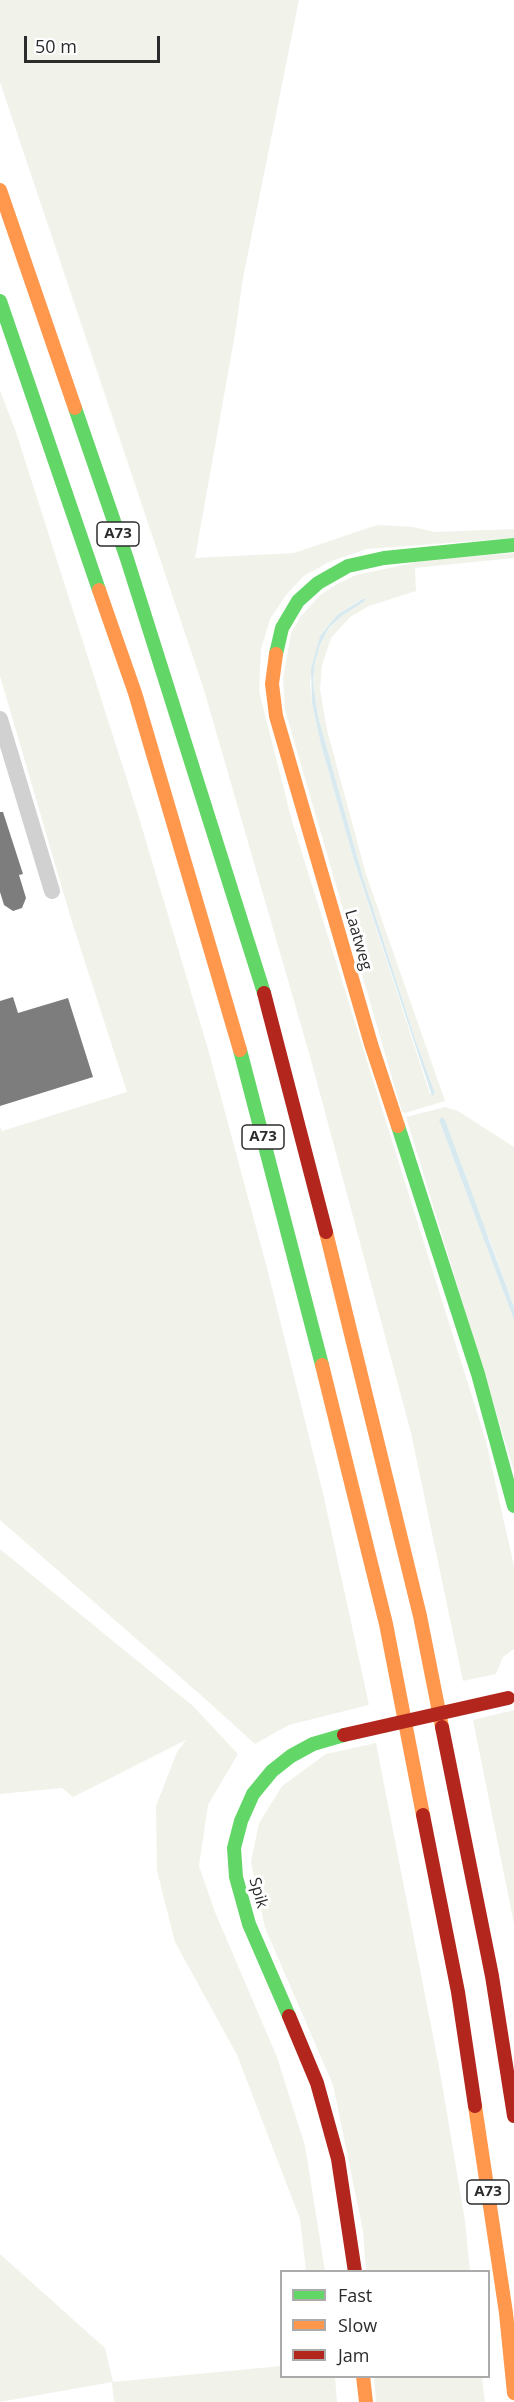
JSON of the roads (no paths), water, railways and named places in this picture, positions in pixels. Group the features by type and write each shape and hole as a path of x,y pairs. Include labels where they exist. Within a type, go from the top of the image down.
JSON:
{"main road":[{"name":"A73","path":"0,175 7,208"},
{"name":"A73","path":"0,190 127,559 270,1013 420,1616 492,1976 514,2116"},
{"name":"A73","path":"0,301 131,682 236,1033 294,1254 386,1624 458,1992 506,2313 514,2393"},
{"name":"Laatweg","path":"514,545 384,558 348,566 318,583 298,601 282,628 272,684 276,716 371,1044 478,1374 514,1506"},
{"name":"Spik","path":"355,2270 338,2159 317,2083 249,1924 236,1877 234,1848 241,1821 253,1794 272,1772 291,1756 313,1744 511,1697"},
{"path":"363,2378 366,2402"}],"street":[{"path":"0,719 51,891"}]}
